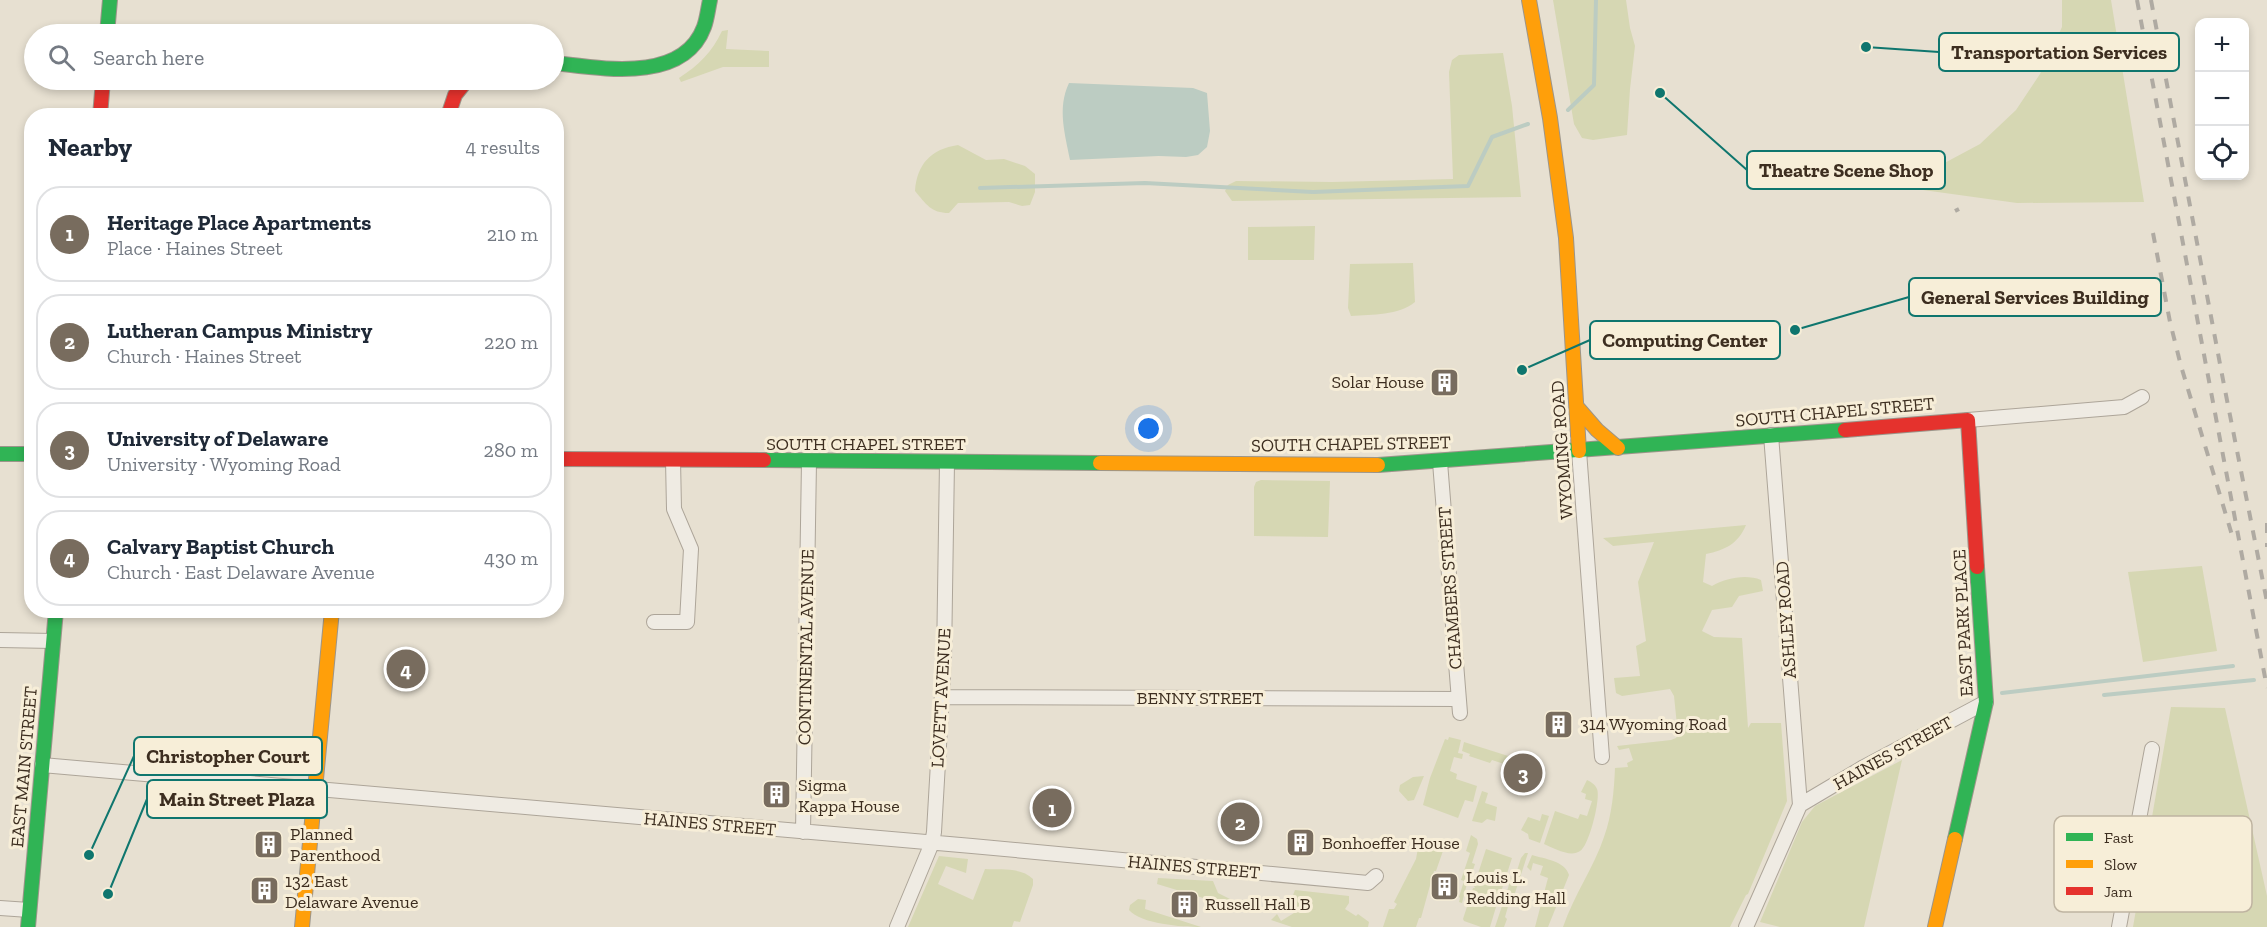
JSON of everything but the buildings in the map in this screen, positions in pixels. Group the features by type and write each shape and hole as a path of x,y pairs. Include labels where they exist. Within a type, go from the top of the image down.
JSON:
{"street":[{"path":"108,24 110,0"},
{"path":"564,64 631,69 664,65 680,56 699,35 708,15 710,0"},
{"name":"WYOMING ROAD","path":"1529,0 1550,118 1566,238 1602,757"},
{"path":"101,108 102,90"},
{"path":"451,108 459,90"},
{"name":"SOUTH CHAPEL STREET","path":"564,459 1369,465 1440,462 2124,407 2142,397"},
{"path":"1577,407 1597,430 1618,448"},
{"name":"EAST PARK PLACE","path":"1935,927 1986,702 1968,420"},
{"name":"ASHLEY ROAD","path":"1772,435 1800,805"},
{"path":"0,454 24,454"},
{"path":"654,622 687,622 691,549 674,509 674,460"},
{"name":"CONTINENTAL AVENUE","path":"802,832 809,462"},
{"name":"LOVETT AVENUE","path":"897,927 932,843 942,697 947,462"},
{"name":"CHAMBERS STREET","path":"1440,462 1460,713"},
{"name":"EAST MAIN STREET","path":"28,927 55,618"},
{"path":"302,927 331,618"},
{"path":"0,640 53,641"},
{"name":"BENNY STREET","path":"942,697 1458,699"},
{"name":"HAINES STREET","path":"1800,805 1864,767 1986,702"},
{"path":"2140,816 2152,749"},
{"name":"HAINES STREET","path":"42,765 1368,883 1377,876"},
{"path":"1746,927 1800,805"},
{"path":"0,908 29,910"},
{"path":"2119,927 2122,912"}],"green space":[{"path":"1553,0 1626,0 1635,46 1627,135 1593,140 1582,138 1574,124"},
{"path":"2062,0 2111,0 2144,202 2017,203 1923,190 1906,182 1909,171 1937,167 1980,144 2016,110 2040,74 2062,27"},
{"path":"728,30 726,49 769,51 769,67 723,67 681,82 679,78 704,58 722,31"},
{"path":"1503,53 1512,106 1521,197 1232,201 1225,191 1228,185 1236,181 1332,182 1453,179 1449,72 1452,60 1459,55"},
{"path":"958,145 986,160 1004,159 1025,166 1035,174 1035,192 1030,205 1022,206 1009,202 958,203 949,213 929,207 915,191 922,166 933,154"},
{"path":"1315,226 1314,260 1248,260 1248,227"},
{"path":"1413,263 1415,302 1393,312 1351,316 1348,308 1350,264"},
{"path":"1261,480 1330,481 1328,537 1254,536 1254,487 1256,482"},
{"path":"1746,525 1739,537 1730,545 1706,554 1703,582 1712,586 1723,581 1749,577 1761,580 1763,591 1739,596 1732,607 1712,610 1702,631 1714,637 1742,638 1748,728 1751,723 1781,723 1787,801 1748,894 1730,927 1563,927 1607,829 1615,768 1628,767 1627,763 1633,760 1629,748 1619,750 1617,746 1671,740 1678,735 1674,696 1670,689 1622,696 1616,693 1614,678 1640,676 1636,646 1646,641 1638,582 1654,542 1613,546 1603,538"},
{"path":"2202,566 2217,651 2143,662 2128,572"},
{"path":"2171,707 2225,708 2249,816 2152,816"},
{"path":"1449,737 1461,740 1458,753 1463,754 1462,759 1454,757 1450,771 1457,774 1456,779 1477,786 1473,802 1465,800 1458,818 1423,805 1430,778 1445,739 1448,740"},
{"path":"1464,742 1524,761 1522,767 1519,766 1518,771 1492,760 1490,763 1469,756 1470,754 1462,751"},
{"path":"1902,760 1864,927 1780,927 1760,922 1802,822 1815,806"},
{"path":"1424,776 1414,800 1408,801 1399,791 1400,785 1413,777"},
{"path":"1587,780 1595,786 1598,794 1593,822 1583,847 1580,851 1572,853 1562,852 1544,844 1555,811 1578,819 1580,814 1587,816 1592,801 1585,799 1586,794 1581,792"},
{"path":"1482,791 1488,793 1485,803 1497,807 1495,821 1487,819 1482,823 1472,821"},
{"path":"1542,814 1549,816 1540,843 1529,839 1528,834 1521,830 1528,817 1540,821"},
{"path":"2252,829 2267,896 2267,927 2133,927 2136,912 2252,912"},
{"path":"1471,835 1477,839 1478,844 1472,863 1475,864 1472,873 1470,872 1462,903 1459,902 1459,897 1464,881 1461,880 1470,853 1466,851"},
{"path":"1420,837 1436,842 1435,846 1444,848 1436,871 1434,871 1421,918 1416,927 1383,927 1389,909 1394,909 1397,904 1394,902 1416,859"},
{"path":"1486,849 1512,858 1500,895 1497,896 1499,897 1490,927 1481,927 1463,919"},
{"path":"1525,853 1528,853 1514,896 1511,896 1504,927 1495,927 1512,876 1515,877"},
{"path":"1532,855 1559,864 1567,870 1569,875 1548,927 1535,927 1548,878 1540,875 1543,866 1533,863 1531,871 1527,867"},
{"path":"939,856 968,859 966,873 946,866 938,884 973,900 985,869 1017,871 1033,879 1020,922 1014,921 1012,927 908,927"},
{"path":"1158,878 1213,881 1218,893 1238,903 1236,908 1157,884"},
{"path":"1295,890 1349,896 1349,903 1345,909 1369,922 1368,927 1292,927 1271,920 1277,914 1281,921 1294,913 1290,903"},
{"path":"1138,899 1146,900 1145,909 1201,927 1173,925 1143,919 1129,910 1130,905"}],"shaded area":[{"path":"1069,83 1193,88 1207,93 1210,131 1207,147 1198,155 1186,157 1070,160 1064,131 1063,111 1065,92"}],"waterway":[{"path":"1568,110 1594,85 1596,0"},
{"path":"980,188 1145,183 1313,192 1468,186 1492,137 1528,124"},
{"path":"2002,693 2233,666"},
{"path":"2104,695 2254,680"}],"railway":[{"path":"2137,0 2267,688"},
{"path":"2151,0 2267,602"},
{"path":"1955,211 1959,209"},
{"path":"2153,233 2181,366 2232,535"},
{"path":"2267,523 2267,547"}],"traffic: fast":[{"path":"108,24 110,0"},
{"path":"564,64 594,68 638,68 659,65 678,57 693,45 704,27 710,0"},
{"path":"1378,465 1845,430"},
{"path":"0,454 24,454"},
{"path":"764,460 1100,463"},
{"path":"1955,839 1986,702 1977,567"},
{"path":"28,927 55,618"}],"traffic: slow":[{"path":"1529,0 1550,118 1566,238 1579,451"},
{"path":"1577,407 1597,430 1618,448"},
{"path":"1100,463 1378,465"},
{"path":"302,927 331,618"},
{"path":"1935,927 1955,839"}],"traffic: jam":[{"path":"101,108 102,90"},
{"path":"451,108 459,90"},
{"path":"1845,430 1968,420 1977,567"},
{"path":"564,459 764,460"}],"place":[{"name":"Transportation Services","path":"1866,47"},
{"name":"Theatre Scene Shop","path":"1660,93"},
{"name":"General Services Building","path":"1795,330"},
{"name":"Computing Center","path":"1522,370"},
{"name":"Solar House","path":"1445,382"},
{"name":"Calvary Baptist Church","path":"406,669"},
{"name":"314 Wyoming Road","path":"1559,724"},
{"name":"University of Delaware","path":"1523,773"},
{"name":"Sigma Kappa House","path":"777,795"},
{"name":"Heritage Place Apartments","path":"1052,808"},
{"name":"Lutheran Campus Ministry","path":"1240,822"},
{"name":"Bonhoeffer House","path":"1301,843"},
{"name":"Planned Parenthood","path":"269,844"},
{"name":"Christopher Court","path":"89,855"},
{"name":"Louis L. Redding Hall","path":"1445,887"},
{"name":"132 East Delaware Avenue","path":"264,891"},
{"name":"Main Street Plaza","path":"108,894"},
{"name":"Russell Hall B","path":"1184,904"}]}
